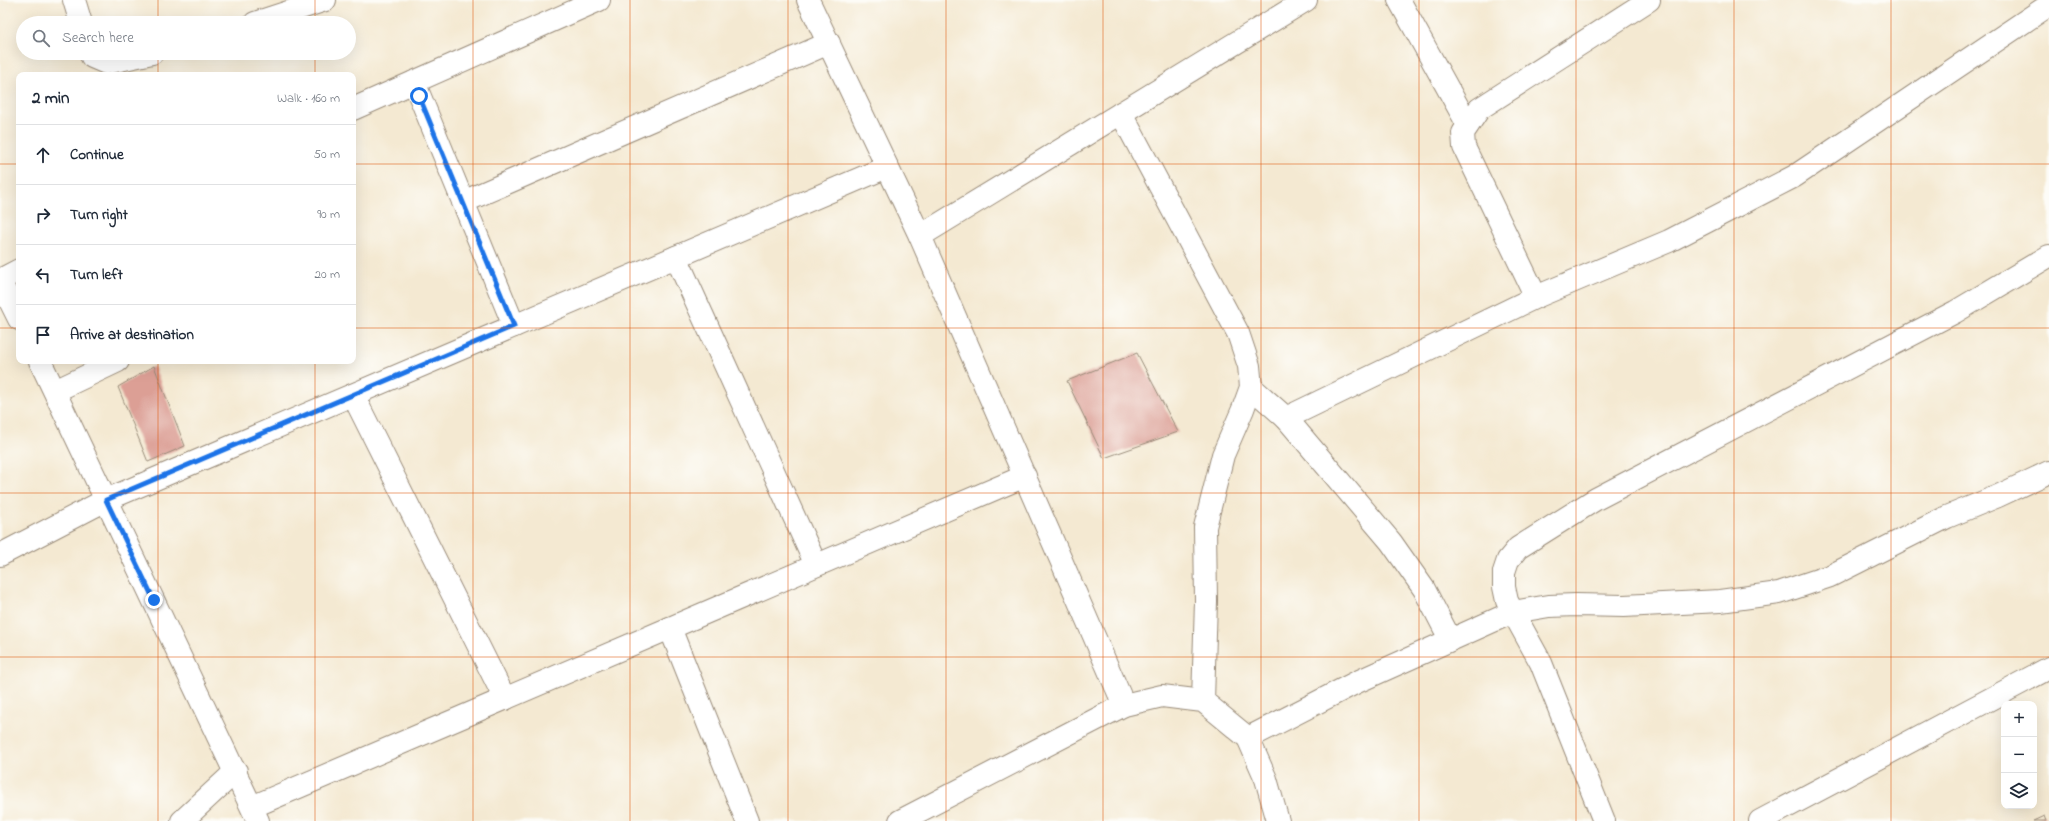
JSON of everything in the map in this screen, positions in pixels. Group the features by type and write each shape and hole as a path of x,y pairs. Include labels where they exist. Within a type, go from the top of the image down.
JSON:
{"street":[{"path":"74,0 79,16"},
{"path":"276,16 325,0"},
{"path":"356,109 599,0"},
{"path":"808,0 920,236 1124,706"},
{"path":"920,236 1306,0"},
{"path":"1399,0 1468,124"},
{"path":"1536,297 1464,147 1463,133 1479,109 1649,0"},
{"path":"1286,418 1536,297 1668,241 1795,176 2049,5"},
{"path":"463,202 829,43"},
{"path":"93,62 106,63 120,60"},
{"path":"414,82 514,326"},
{"path":"1121,113 1238,332 1249,366 1251,387 1244,410 1223,455 1205,527 1206,601 1203,701"},
{"path":"0,555 106,500 888,167"},
{"path":"1601,820 1541,663 1507,601 1504,587 1504,572 1508,560 1518,548 1596,499 1955,312 2049,256"},
{"path":"676,257 816,565"},
{"path":"16,272 0,280 16,313"},
{"path":"41,364 255,814 505,699 1025,476"},
{"path":"54,391 112,364"},
{"path":"1251,387 1286,418 1391,542 1424,589 1450,639"},
{"path":"353,395 505,699"},
{"path":"1248,738 1357,682 1450,639 1514,612 1549,606 1624,606 1720,601 1779,593 1830,576 1947,516 1998,496 2049,472"},
{"path":"670,628 747,821"},
{"path":"1760,821 2049,668"},
{"path":"907,820 1124,706 1162,696 1203,701 1248,738 1266,779 1278,821"},
{"path":"182,821 236,772"}],"building":[{"path":"1137,353 1178,432 1104,458 1067,381"},
{"path":"154,366 185,446 148,462 118,387"},
{"path":"2044,816 2046,821 2033,821"}],"route":[{"path":"154,600 106,500 514,326 419,96"}]}
